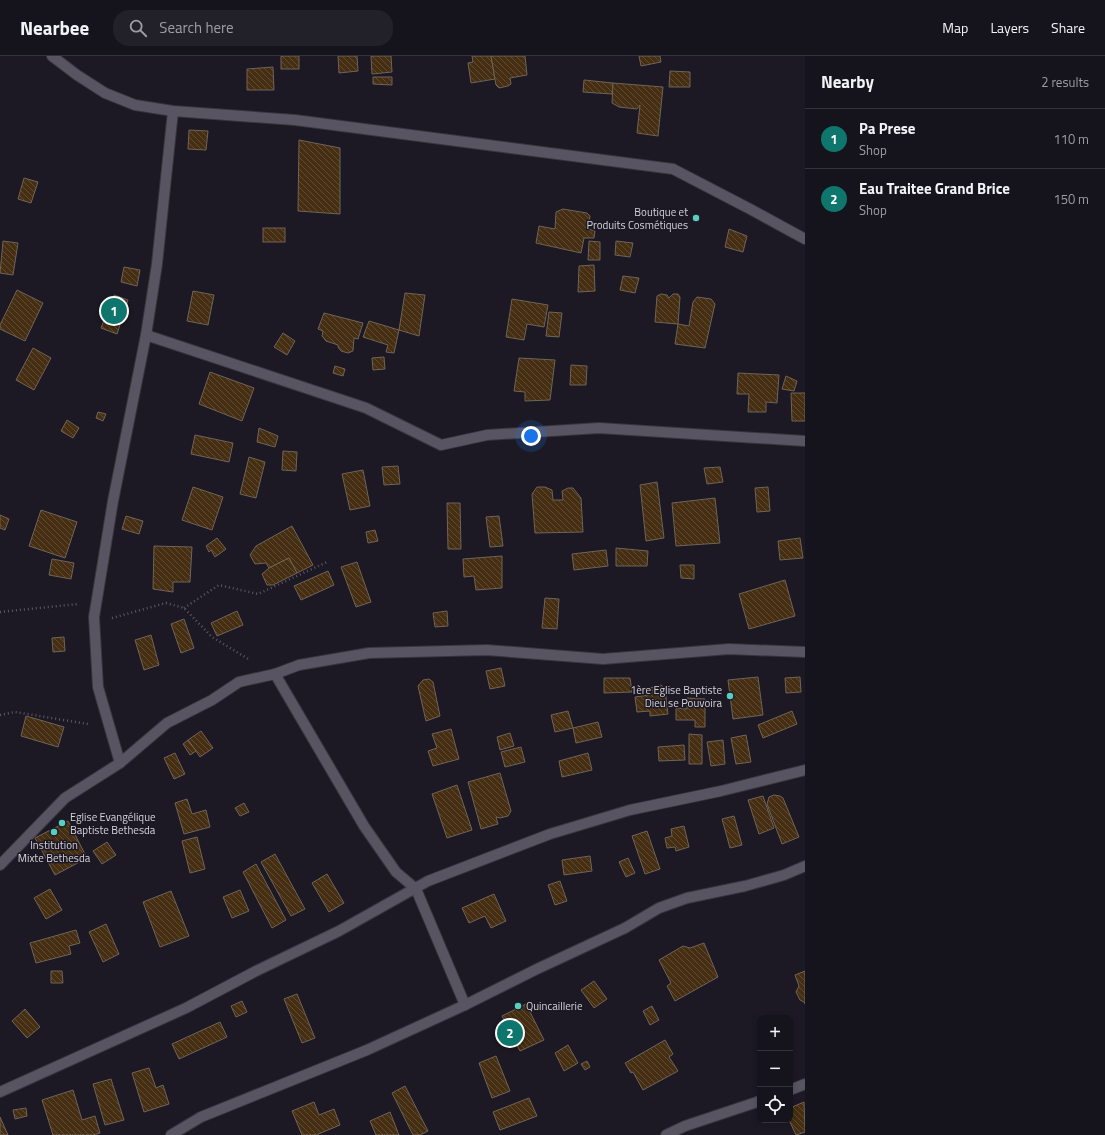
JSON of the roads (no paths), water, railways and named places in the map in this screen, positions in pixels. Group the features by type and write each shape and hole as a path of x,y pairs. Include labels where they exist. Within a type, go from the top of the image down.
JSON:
{"street":[{"path":"52,56 77,75 105,93 135,105 173,111 295,120 673,170 805,239"},
{"path":"120,763 98,687 94,617 113,501 146,335 157,264 173,111"},
{"path":"146,335 366,408 441,445 487,436 599,428 805,441"},
{"path":"0,865 65,798 120,763 168,723 212,700 239,682 275,674 298,665 369,654 487,650 603,659 729,649 805,652"},
{"path":"275,674 364,826 396,872 416,889 466,1005"},
{"path":"0,1092 186,1008 256,971 339,931 428,881 557,832 630,810 721,791 805,770"},
{"path":"171,1135 201,1117 366,1050 466,1005 537,969 625,928 659,908 687,898 745,886 784,875 805,866"},
{"path":"793,1089 805,1084"},
{"path":"666,1135 685,1126 757,1102"}],"place":[{"name":"Boutique et Produits Cosmétiques","path":"696,218"},
{"name":"Pa Prese","path":"114,311"},
{"name":"1ère Eglise Baptiste Dieu se Pouvoira","path":"730,696"},
{"name":"Eglise Evangélique Baptiste Bethesda","path":"62,823"},
{"name":"Institution Mixte Bethesda","path":"54,832"},
{"name":"Quincaillerie","path":"518,1006"},
{"name":"Eau Traitee Grand Brice","path":"510,1033"}]}
